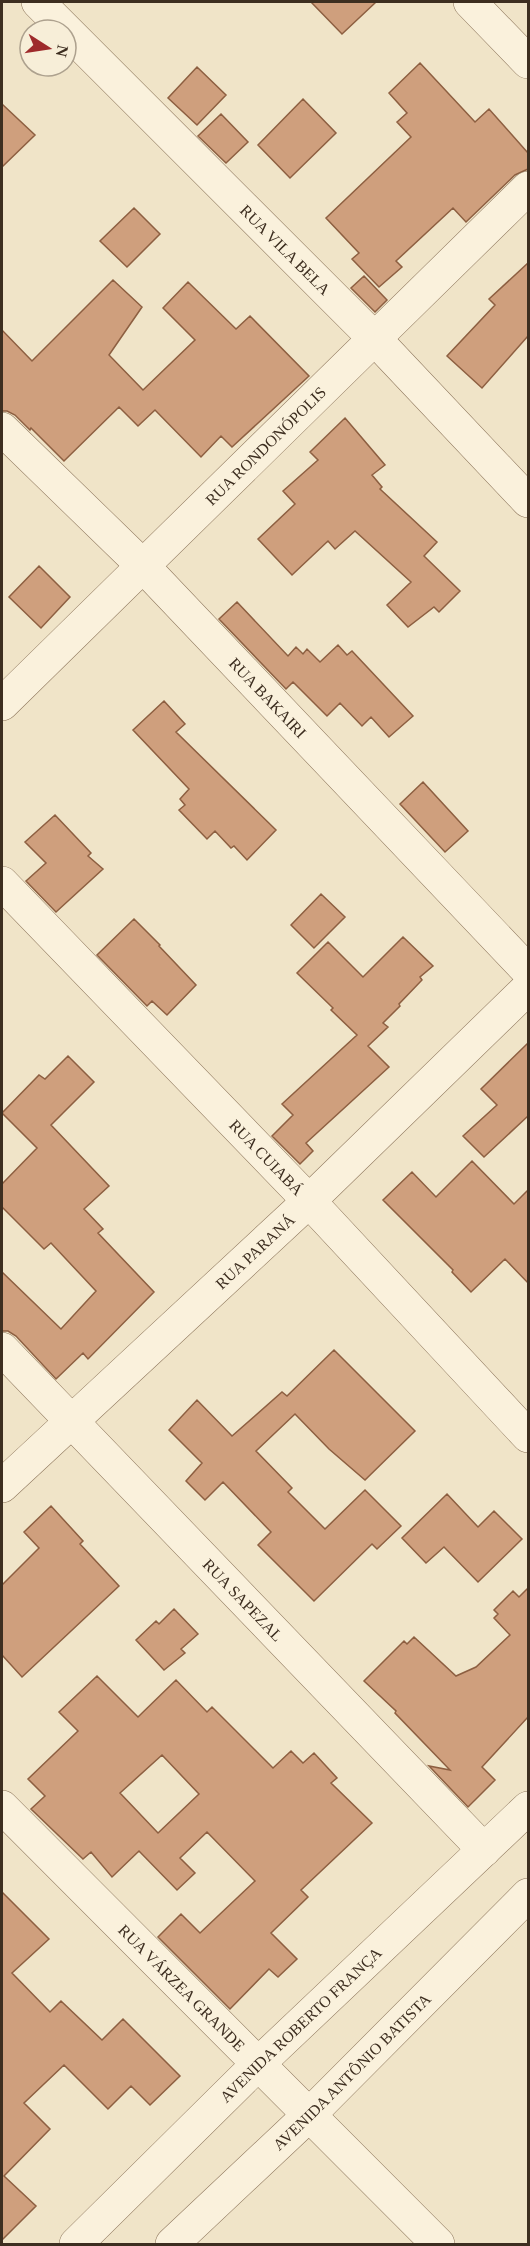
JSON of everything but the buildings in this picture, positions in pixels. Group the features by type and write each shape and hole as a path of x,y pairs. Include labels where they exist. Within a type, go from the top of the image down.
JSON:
{"street":[{"name":"RUA VILA BELA","path":"38,2 375,339 528,501"},
{"path":"470,2 528,62"},
{"name":"RUA RONDONÓPOLIS","path":"2,704 528,188"},
{"name":"RUA BAKAIRI","path":"2,429 144,567 528,971"},
{"name":"RUA CUIABÁ","path":"2,883 309,1201 528,1436"},
{"name":"RUA PARANÁ","path":"2,1486 309,1201 528,988"},
{"name":"RUA SAPEZAL","path":"2,1349 484,1850"},
{"name":"RUA VÁRZEA GRANDE","path":"2,1807 438,2244"},
{"name":"AVENIDA ROBERTO FRANÇA","path":"76,2244 258,2064 528,1808"},
{"name":"AVENIDA ANTÔNIO BATISTA","path":"172,2244 308,2116 528,1895"}]}
